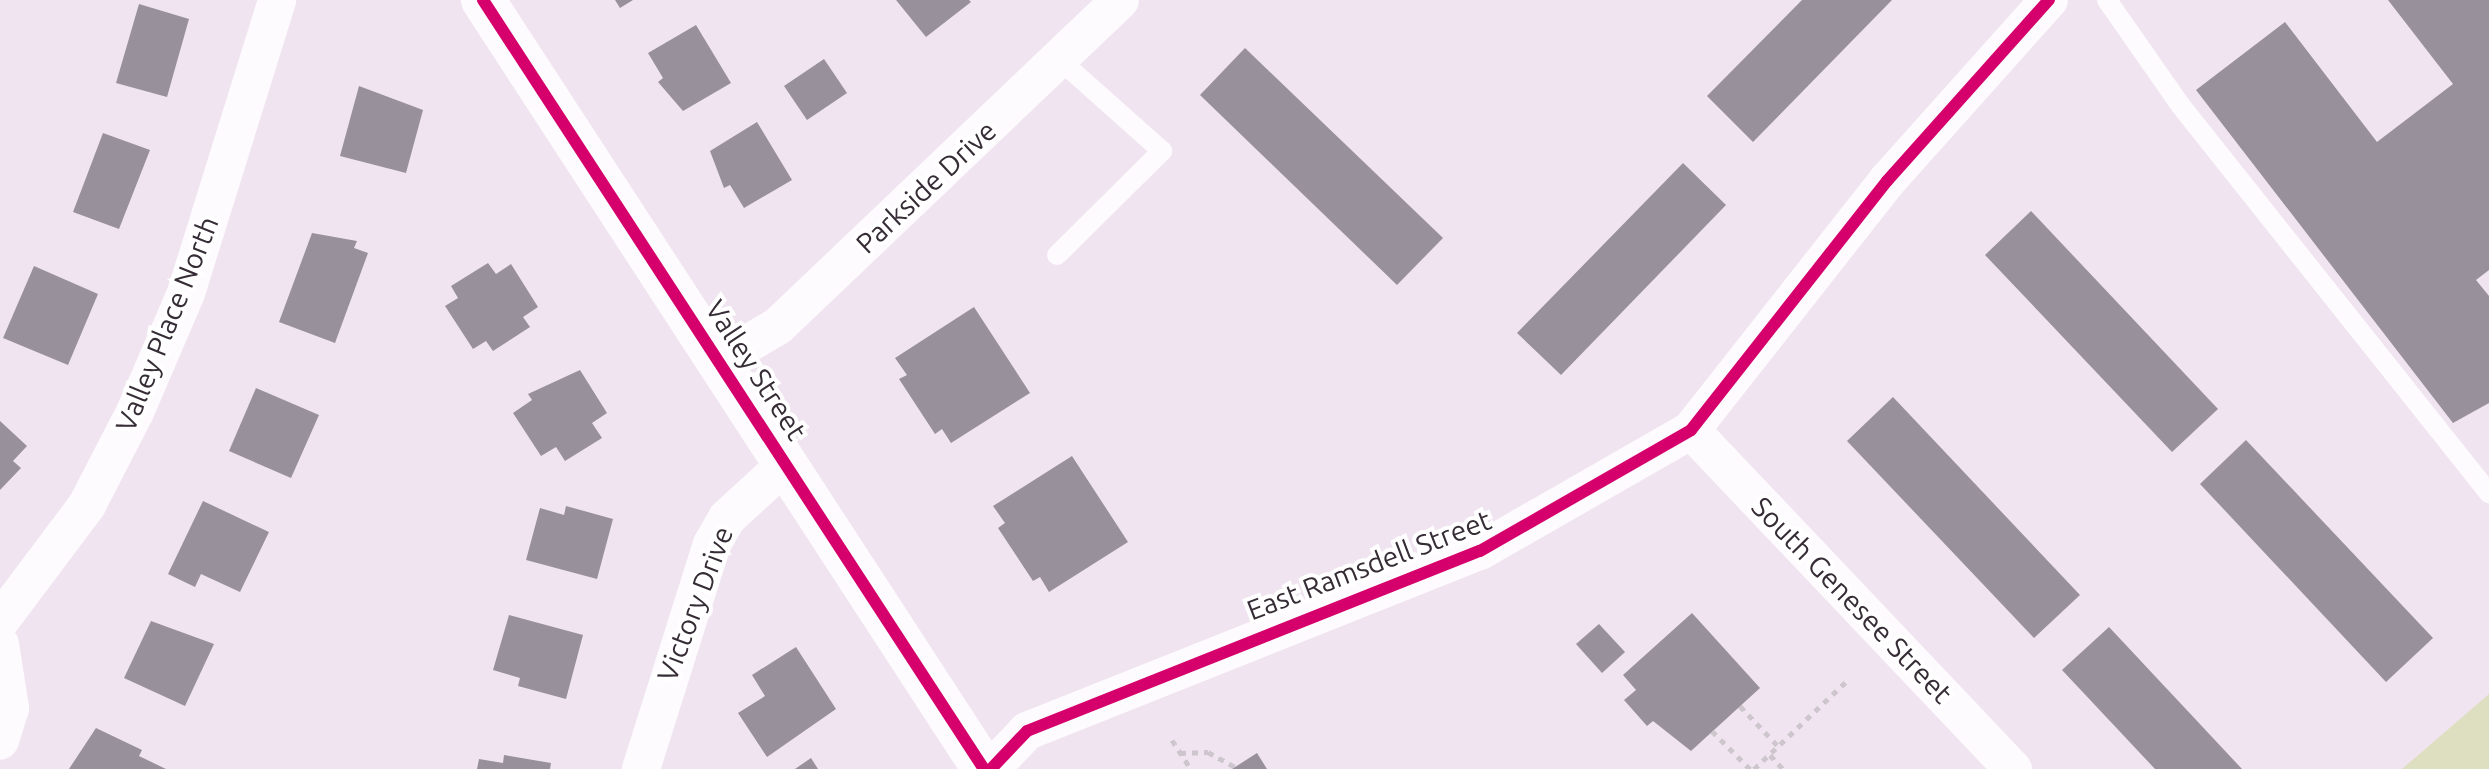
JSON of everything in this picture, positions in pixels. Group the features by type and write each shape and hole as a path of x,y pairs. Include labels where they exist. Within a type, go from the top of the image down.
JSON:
{"street":[{"name":"Valley Place North","path":"0,621 87,505 135,412 186,293 277,0"},
{"name":"Valley Street","path":"483,0 984,769"},
{"name":"Parkside Drive","path":"720,360 778,326 1120,0"},
{"name":"East Ramsdell Street","path":"991,769 1027,731 1480,551 1691,430 1887,181 2049,0"},
{"name":"South Genesee Street","path":"1691,430 2013,769"},
{"name":"Victory Drive","path":"641,769 712,544 727,518 787,463"},
{"path":"0,644 10,708 0,740"}],"lane":[{"path":"2107,0 2181,106 2489,493"},
{"path":"1057,255 1162,151 1060,60"}],"path":[{"path":"1712,731 1752,769 1850,678"},
{"path":"1740,706 1778,746"},
{"path":"1172,740 1191,769"},
{"path":"1180,753 1208,752 1235,767"},
{"path":"1770,755 1783,769"}],"green space":[{"path":"2489,694 2489,769 2402,769"}],"building":[{"path":"615,0 633,0 620,8"},
{"path":"896,0 969,0 971,2 926,37"},
{"path":"1802,0 1892,0 1753,142 1707,96"},
{"path":"2388,0 2489,0 2489,270 2476,280 2489,296 2489,403 2453,423 2196,90 2285,22 2377,142 2453,84"},
{"path":"139,4 189,19 167,97 116,83"},
{"path":"696,25 731,83 683,111 658,82 663,78 648,53"},
{"path":"1245,48 1443,238 1397,285 1200,95"},
{"path":"824,59 847,93 807,120 784,86"},
{"path":"359,86 423,110 406,173 340,156"},
{"path":"757,122 792,180 744,208 730,185 724,188 710,151"},
{"path":"103,133 150,150 119,229 73,212"},
{"path":"1683,163 1726,205 1561,375 1517,333"},
{"path":"2031,211 2218,409 2172,452 1985,255"},
{"path":"312,233 357,241 354,248 368,253 335,343 279,322"},
{"path":"488,263 496,274 511,264 538,307 523,317 530,327 493,351 486,341 473,349 445,306 458,298 451,286"},
{"path":"34,266 98,294 68,365 3,338"},
{"path":"974,307 1030,393 951,443 942,429 935,434 899,379 907,375 895,358"},
{"path":"580,370 607,413 592,423 602,438 565,461 556,447 541,456 513,413 532,400 528,394"},
{"path":"256,388 319,415 291,478 229,451"},
{"path":"1893,397 2080,595 2034,638 1847,441"},
{"path":"0,421 27,446 13,461 21,468 0,490"},
{"path":"2246,440 2433,638 2386,682 2200,484"},
{"path":"1072,456 1128,542 1049,592 1040,577 1033,581 998,528 1005,523 993,506"},
{"path":"203,501 269,532 240,592 201,574 195,587 168,574"},
{"path":"566,506 613,519 597,579 526,560 540,508 564,515"},
{"path":"1692,613 1760,688 1691,751 1653,721 1647,726 1624,700 1636,690 1623,675"},
{"path":"509,615 583,635 566,699 518,686 520,678 493,670"},
{"path":"151,621 214,644 185,706 124,678"},
{"path":"1599,624 1625,652 1602,673 1576,644"},
{"path":"2109,627 2242,769 2155,769 2062,670"},
{"path":"796,647 836,709 767,757 738,713 765,696 752,675"},
{"path":"96,728 142,750 139,756 166,769 69,769"},
{"path":"1257,753 1267,769 1232,769"},
{"path":"504,755 551,763 550,769 477,769 479,759 503,763"},
{"path":"811,758 818,769 795,769"}],"cycle path":[{"path":"483,0 984,769"},
{"path":"991,769 1027,731 1480,551 1691,430 1887,181 2049,0"}]}
